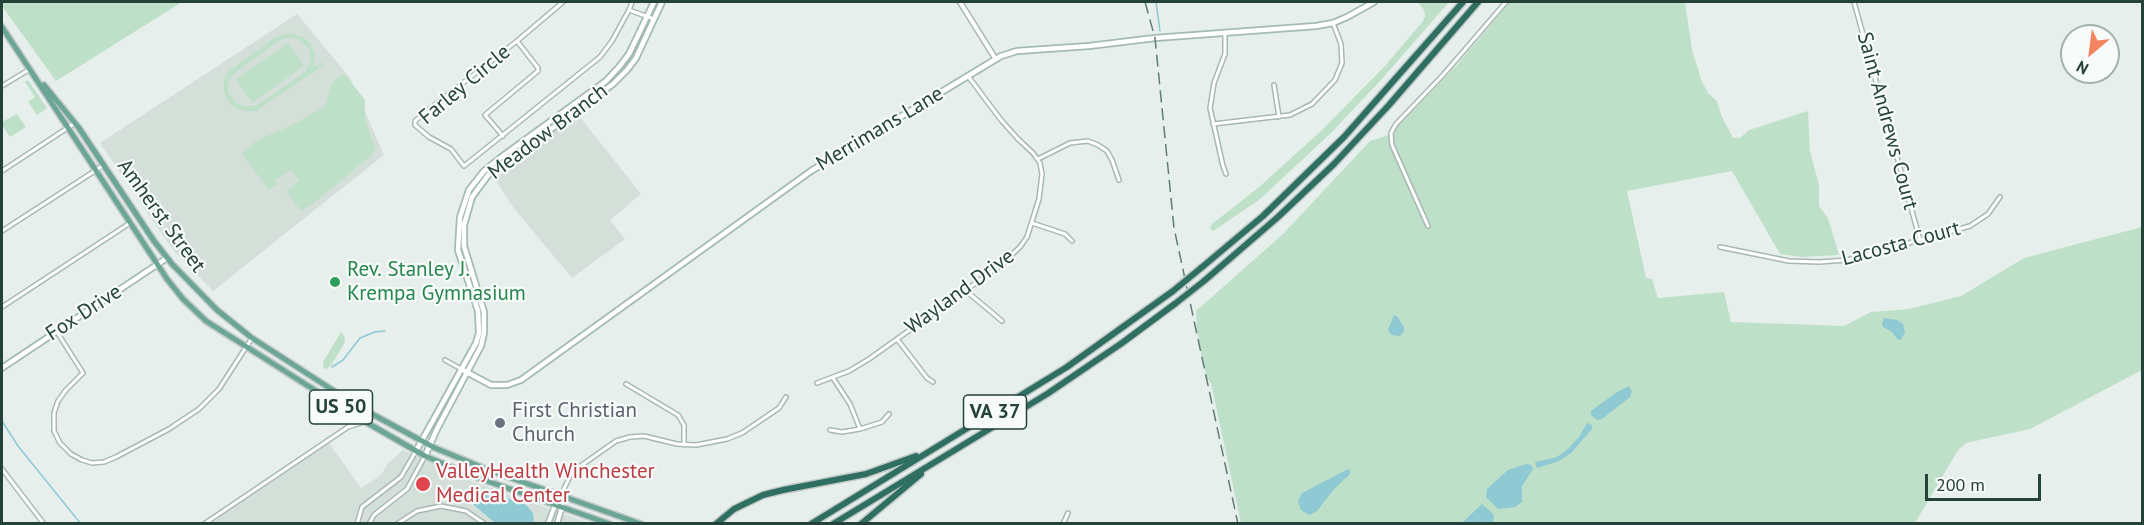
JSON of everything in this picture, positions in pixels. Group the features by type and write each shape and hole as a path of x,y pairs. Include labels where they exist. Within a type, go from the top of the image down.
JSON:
{"highway":[{"name":"VA 37","path":"811,524 1068,367 1173,291 1263,216 1344,137 1463,2"},
{"name":"VA 37","path":"833,524 1084,369 1204,281 1278,217 1340,157 1408,84 1478,2"},
{"path":"716,524 734,509 756,498 783,490 879,471 915,457 967,429"},
{"path":"861,524 918,477 971,440"}],"main road":[{"name":"Meadow Branch","path":"416,451 476,343 479,321 474,296 458,250 460,217 469,190 484,171 500,158 612,74 629,54 654,2"},
{"name":"Meadow Branch","path":"425,456 481,346 485,323 480,294 464,246 464,225 472,197 489,174 613,84 636,58 662,2"},
{"name":"Merrimans Lane","path":"461,369 485,383 497,386 521,380 811,171 995,58 1017,51 1316,26 1333,23 1374,2"},
{"name":"Amherst Street","path":"2,27 175,290 210,324 347,411 425,456 470,475 610,524"},
{"name":"Amherst Street","path":"31,71 75,123 167,258 201,295 252,338 365,410 430,445 486,469 641,524"},
{"path":"79,145 88,153 95,152"},
{"path":"130,223 135,220 150,234"},
{"name":"Fox Drive","path":"2,368 167,258"},
{"path":"347,411 357,413 365,410"},
{"path":"357,417 365,415 382,420"}],"street":[{"name":"Farley Circle","path":"503,136 464,166 451,149 429,137 415,125 415,122 563,2"},
{"path":"517,41 538,70 485,114 503,136 600,57 612,40 632,2"},
{"path":"960,2 995,58"},
{"path":"1428,226 1396,154 1391,141 1391,133 1396,124 1443,75 1506,2"},
{"name":"Saint Andrews Court","path":"1854,2 1920,240"},
{"path":"629,10 654,19"},
{"path":"1213,123 1279,117 1299,112 1312,104 1338,75 1342,63 1342,50 1333,23"},
{"path":"1225,32 1224,59 1211,95 1210,108 1226,174"},
{"path":"2,86 31,71"},
{"path":"968,75 1001,120 1038,159 1070,143 1088,141 1107,152 1119,180"},
{"path":"1274,85 1279,117"},
{"path":"2,171 75,123"},
{"name":"Wayland Drive","path":"817,383 858,367 1001,265 1020,248 1032,223 1041,187 1042,174 1038,159"},
{"path":"2,231 104,165"},
{"name":"Lacosta Court","path":"1720,247 1789,261 1819,262 1853,258 1965,227 1988,214 2000,197"},
{"path":"2,307 130,223"},
{"path":"1032,223 1065,234 1072,241"},
{"path":"965,290 1002,321"},
{"path":"57,332 83,373 58,401 54,413 54,431 65,449 75,457 92,463 104,462 159,435 199,409 219,389 252,338"},
{"path":"897,339 927,378 933,382"},
{"name":"Merrimans Lane","path":"444,360 461,369"},
{"path":"833,378 850,404 860,429"},
{"path":"626,384 678,415 684,425 684,445"},
{"path":"548,524 555,504 572,472 616,441 644,436 684,445 696,445 734,437 779,408 786,397"},
{"path":"831,430 842,432 860,429 882,422 889,414"},
{"path":"348,427 357,417"},
{"path":"204,524 348,427 358,422 366,422"},
{"path":"357,524 362,507 401,477 416,451"},
{"path":"369,524 374,515 407,489 425,456"},
{"path":"2,469 44,524"},
{"path":"557,524 562,507 561,495"},
{"path":"397,524 417,511 441,506 466,511 485,524"},
{"path":"1063,524 1068,513"}],"shaded area":[{"path":"297,14 350,78 384,155 213,291 173,250 100,143"},
{"path":"576,112 641,194 610,220 625,239 572,278 513,207 494,178"},
{"name":"ValleyHealth Winchester Medical Center","path":"329,443 361,488 381,475 388,463 403,450 460,477 589,523 210,524"}],"green space":[{"path":"2,2 182,2 56,81 2,6"},
{"path":"1418,2 1449,2 1330,134 1259,200 1213,231 1211,230 1212,224 1258,188 1321,131 1385,66 1423,21 1424,10"},
{"path":"1510,2 1685,2 1692,50 1702,82 1708,93 1717,101 1721,115 1733,138 1740,138 1749,130 1808,111 1810,151 1819,185 1819,206 1828,218 1839,255 1802,257 1780,254 1732,171 1627,191 1646,278 1652,279 1658,298 1724,292 1731,322 1844,326 1871,312 1909,309 1961,296 2024,258 2142,227 2142,370 2030,429 1966,443 1958,450 1915,523 1241,523 1211,383 1207,379 1201,352 1196,311 1283,234 1370,141 1386,136 1404,120 1456,66"},
{"path":"291,33 301,36 310,43 315,55 313,67 322,62 324,65 256,111 244,111 233,106 226,99 224,90 224,80 228,72 275,37","holes":["290,37 300,40 308,48 311,59 306,71 258,105 245,107 236,103 228,92 228,84 232,75 280,40"]},
{"path":"288,43 304,66 252,103 236,79"},
{"path":"342,74 365,100 365,119 376,150 315,202 301,211 286,191 299,181 291,170 275,180 278,184 269,190 242,154 256,141 296,123 325,106 331,85"},
{"path":"28,80 47,108 37,115 28,102 35,97 25,82"},
{"path":"17,114 26,127 10,137 2,122"},
{"path":"341,332 345,342 332,364 327,369 324,368 323,362"}],"water":[{"path":"1394,315 1404,327 1400,336 1392,335 1388,330"},
{"path":"1884,318 1897,320 1903,324 1905,332 1901,340 1883,327"},
{"path":"1629,386 1632,392 1630,397 1602,419 1597,420 1591,415 1591,411"},
{"path":"1587,423 1592,425 1592,429 1571,453 1559,461 1537,468 1535,462 1557,457 1568,449 1579,437"},
{"path":"1526,464 1531,465 1533,469 1522,486 1522,502 1515,507 1498,509 1486,497 1487,489 1508,470"},
{"path":"1348,469 1350,474 1334,489 1317,511 1309,515 1301,510 1298,501 1302,493"},
{"path":"493,493 526,505 533,513 534,523 495,523 468,500 472,495"},
{"path":"1482,504 1494,515 1493,523 1462,523"}],"waterway":[{"path":"1156,2 1160,31"},
{"path":"332,367 343,360 360,338 385,331"},
{"path":"2,421 18,446 81,524"}],"railway":[{"path":"1145,2 1155,38 1174,228 1238,524"}],"place":[{"name":"Rev. Stanley J. Krempa Gymnasium","path":"335,282"},
{"name":"First Christian Church","path":"500,423"},
{"name":"ValleyHealth Winchester Medical Center","path":"423,484"}]}
